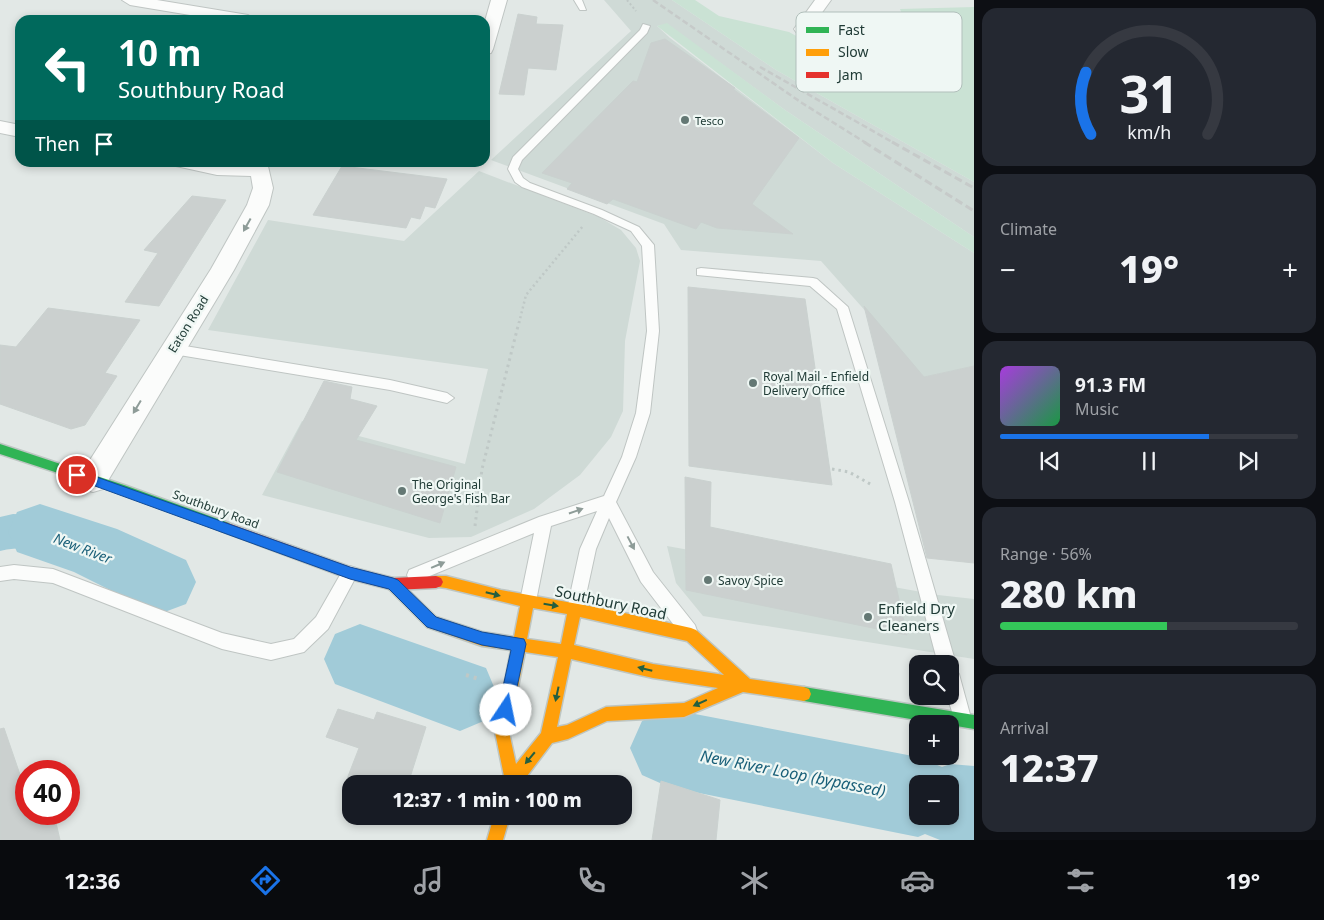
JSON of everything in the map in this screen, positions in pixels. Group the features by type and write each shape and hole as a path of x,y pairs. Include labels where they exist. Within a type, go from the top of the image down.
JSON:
{"main road":[{"name":"Southbury Road","path":"0,450 93,480 350,573 393,584 446,582 691,635 745,684"},
{"name":"Southbury Road","path":"393,584 432,622 482,638 586,654 653,671 745,684 969,721"},
{"path":"511,775 502,732 528,601"},
{"path":"517,775 548,736 575,609"},
{"path":"548,736 568,732 606,714 684,710 745,684"},
{"path":"496,840 500,825"}],"street":[{"path":"130,0 248,15"},
{"path":"490,31 499,0"},
{"path":"814,12 823,0"},
{"path":"0,127 15,130"},
{"path":"207,167 217,169 244,167"},
{"name":"Eaton Road","path":"93,480 258,205 263,188 258,167"}],"lane":[{"path":"578,0 584,8"},
{"path":"575,609 588,549 628,457 643,413 653,331 648,245 635,229 598,212 526,185 519,180 513,170 517,159 644,31 646,26"},
{"path":"701,272 813,282 842,307 902,502 944,655"},
{"path":"173,349 373,382 447,398"},
{"path":"393,584 544,522 608,500"},
{"path":"608,500 634,548 647,577 691,635"},
{"path":"528,601 544,522"},
{"path":"0,574 14,572 54,576 222,642 270,652 298,646 322,623 350,573"},
{"path":"959,696 969,721"}],"path":[{"path":"475,529 482,469 526,295 588,220 598,212"}],"shaded area":[{"path":"604,0 672,0 776,70 796,81 796,92 815,92 974,182 974,237 785,110 667,24 657,26 833,163 974,253 974,366 924,377 821,261 681,250 664,224 491,160 631,31"},
{"path":"479,171 599,217 621,230 636,248 640,261 625,341 623,411 611,437 580,475 534,509 471,537 429,538 262,495 302,421 465,464 488,369 208,330 268,220 404,241"},
{"path":"667,546 938,595 974,599 974,659 959,657 959,655 949,655 703,616 676,583"}],"green space":[{"path":"672,0 695,0 719,16 789,32 796,36 796,81 776,70"},
{"path":"974,7 974,182 815,92 962,92 962,12 901,12 900,9"},
{"path":"667,23 785,110 974,237 974,253 833,163 657,26"}],"building":[{"path":"518,14 537,17 536,24 563,25 556,70 528,68 524,95 499,94"},
{"name":"Tesco","path":"665,39 735,88 733,89 799,138 752,204 793,234 717,228 701,222 696,229 613,199 607,204 567,189 572,183 542,173 633,81 637,82 651,43"},
{"path":"341,167 447,179 435,208 425,206 420,219 411,217 406,228 313,215"},
{"path":"192,196 226,200 159,306 125,302 158,253 144,250"},
{"name":"Royal Mail - Enfield Delivery Office","path":"688,287 805,299 832,485 689,466"},
{"name":"Royal Mail - Enfield Delivery Office","path":"864,306 924,377 974,366 974,563 927,558"},
{"path":"48,308 140,320 105,373 117,376 85,425 71,429 0,404 0,345 16,347"},
{"path":"324,381 352,387 350,399 377,406 356,440 456,467 440,523 277,472"},
{"path":"685,477 711,482 710,527 891,564 907,635 686,590"},
{"path":"338,709 374,720 377,712 426,727 411,775 348,775 359,748 326,737"},
{"path":"4,728 15,760 15,825 57,825 60,840 0,840 0,729"},
{"path":"661,781 720,800 716,840 652,840"}],"waterway":[{"name":"New River","path":"0,534 13,531 40,532"},
{"name":"New River","path":"40,532 94,550 162,582"},
{"name":"New River Loop (bypassed)","path":"360,659 460,694"},
{"name":"New River Loop (bypassed)","path":"669,748 909,795"},
{"name":"New River Loop (bypassed)","path":"959,805 974,806"}],"railway":[{"path":"653,0 802,103 866,143"},
{"path":"760,67 796,87"},
{"path":"804,92 894,143"},
{"path":"864,142 974,211"},
{"path":"892,142 974,188"}],"traffic: fast":[{"path":"0,449 124,490 225,527"},
{"path":"804,694 974,722"}],"traffic: slow":[{"path":"436,582 446,582 501,596 611,616 691,635 745,684"},
{"path":"393,584 432,622 482,639 586,654 653,671 804,694"},
{"path":"511,775 502,732 528,601"},
{"path":"518,775 548,736 575,609"},
{"path":"548,736 568,732 606,714 684,710 745,684"},
{"path":"495,840 499,825"}],"traffic: jam":[{"path":"225,527 350,573 393,584 436,582"}],"place":[{"name":"Tesco","path":"685,120"},
{"name":"Royal Mail - Enfield Delivery Office","path":"753,383"},
{"name":"The Original George's Fish Bar","path":"402,491"},
{"name":"Savoy Spice","path":"708,580"},
{"name":"Enfield Dry Cleaners","path":"868,617"}],"route":[{"path":"77,475 124,490 350,573 393,584 432,622 482,638 519,644 506,710"}]}
